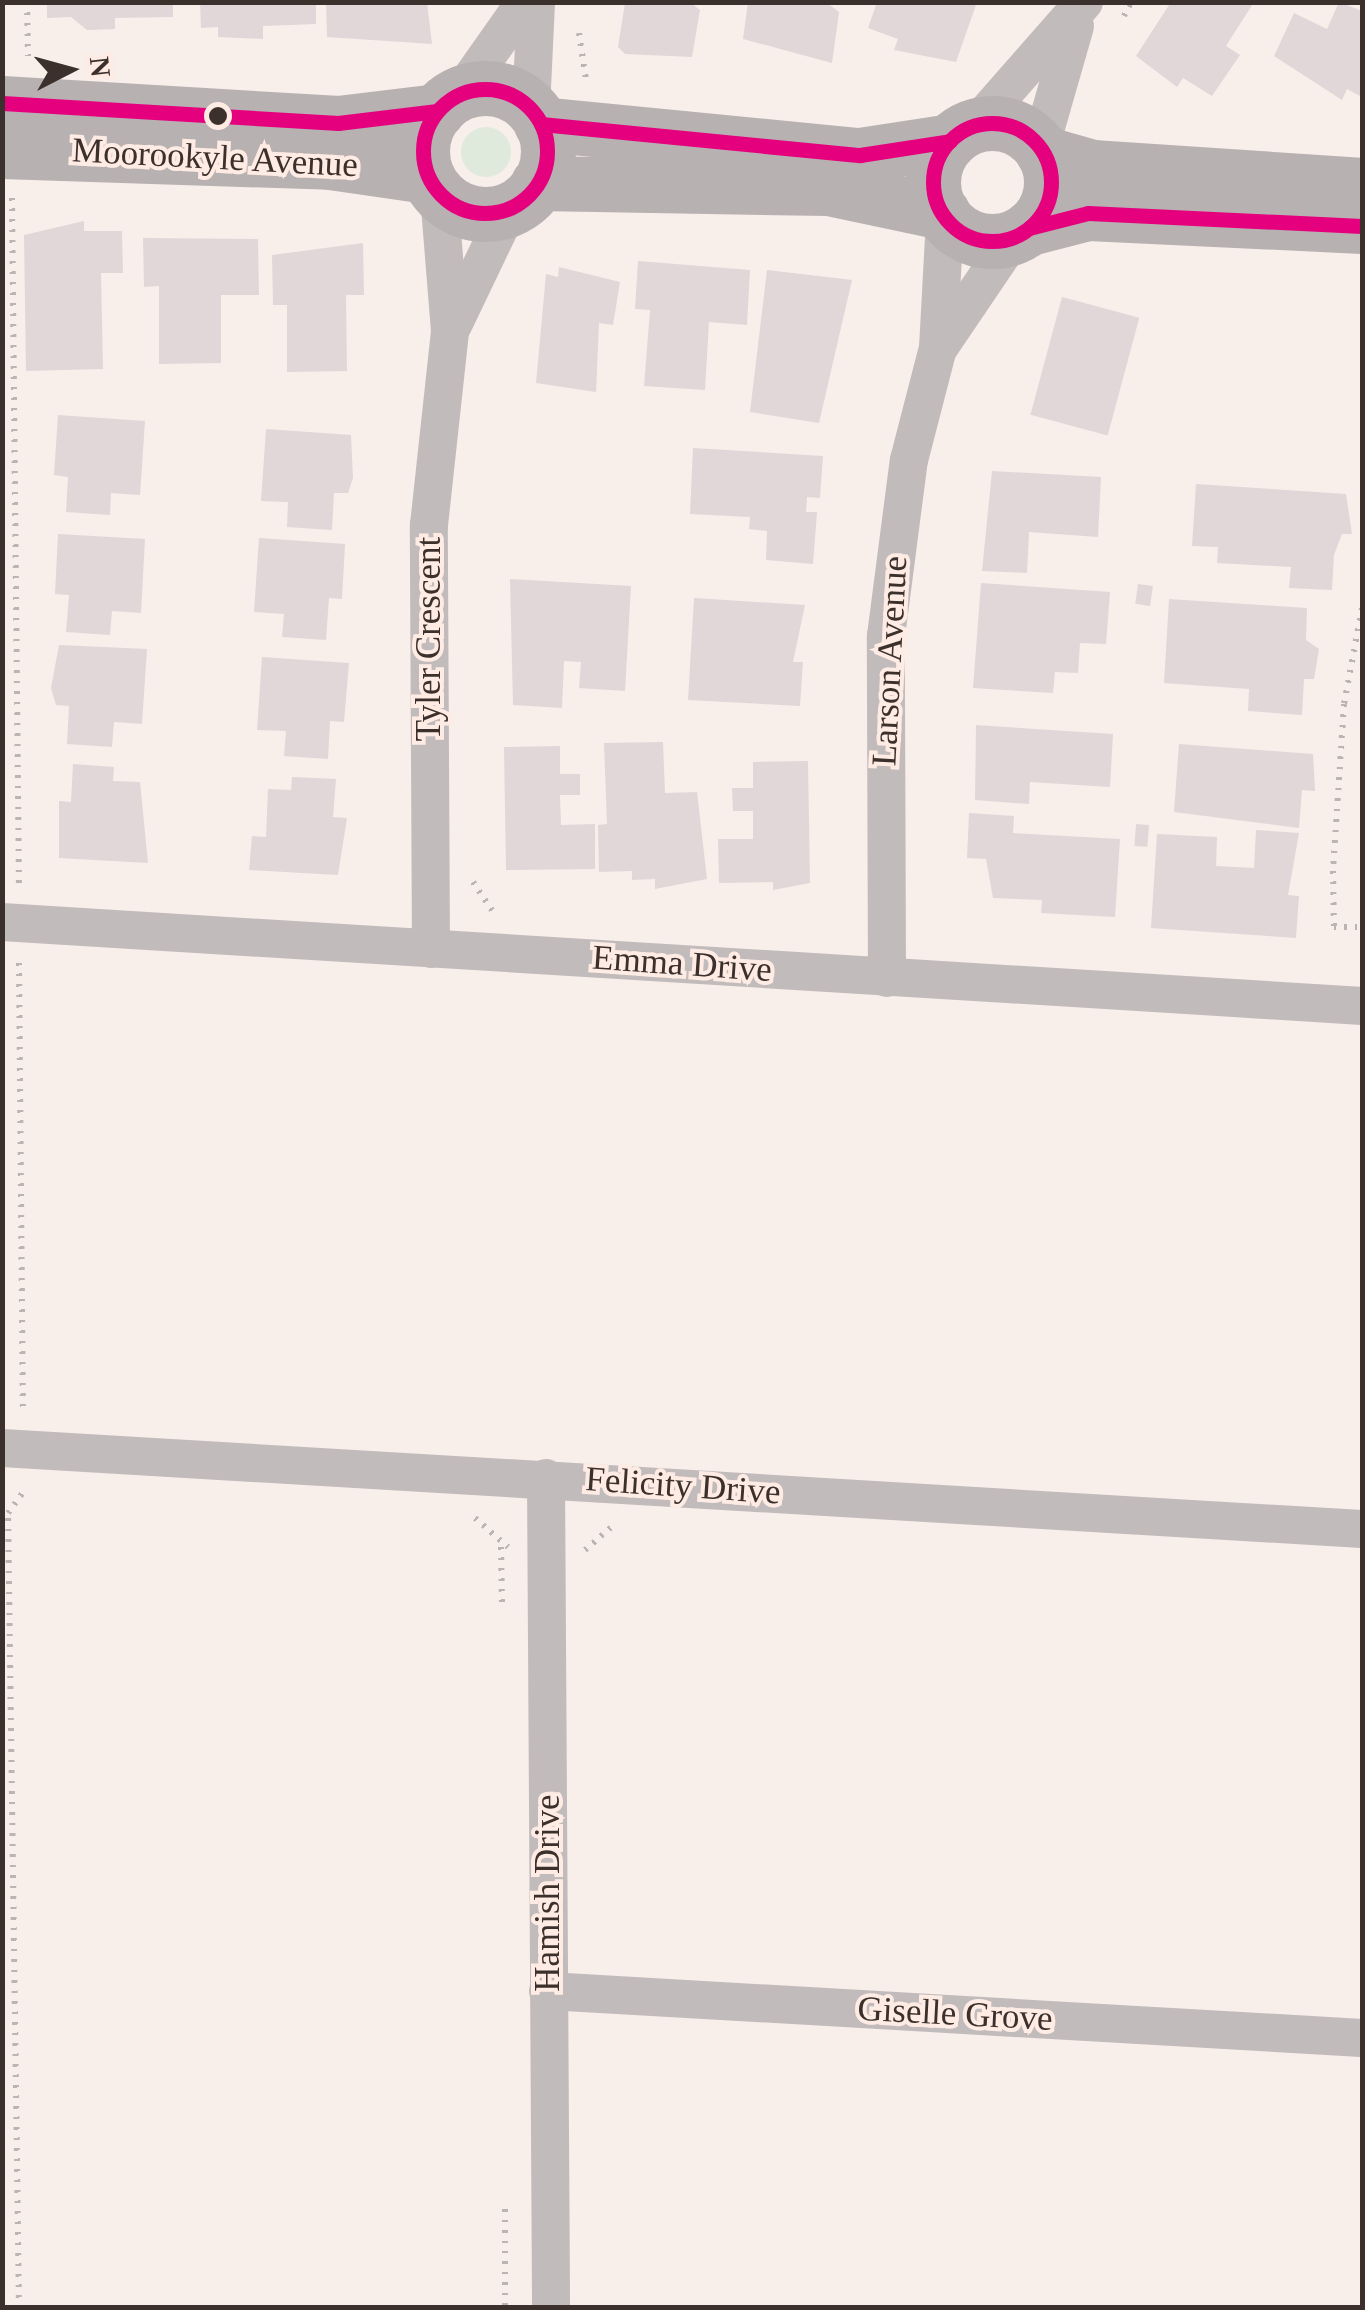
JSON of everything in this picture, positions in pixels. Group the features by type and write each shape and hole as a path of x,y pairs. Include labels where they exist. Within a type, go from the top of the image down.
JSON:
{"street":[{"path":"525,2 423,142 433,185 464,210 523,197 829,188 944,215 983,241 1088,213 1362,226"},
{"path":"523,197 547,154 536,117 536,2"},
{"path":"944,215 935,168 962,133 1082,6"},
{"path":"1021,233 1051,187 1041,150 1082,6"},
{"path":"449,102 492,88 536,117 860,155 1010,126 1041,150 1092,167 1362,186"},
{"name":"Moorookyle Avenue","path":"10,127 338,123 449,102"},
{"name":"Moorookyle Avenue","path":"10,127 330,162 433,185"},
{"name":"Tyler Crescent","path":"431,949 429,525 450,331 433,185"},
{"name":"Tyler Crescent","path":"450,331 523,197"},
{"name":"Larson Avenue","path":"886,978 886,636 910,460 938,348 944,215"},
{"name":"Larson Avenue","path":"938,348 1021,233"},
{"name":"Emma Drive","path":"11,922 1362,1006"},
{"name":"Felicity Drive","path":"13,1449 1362,1529"},
{"name":"Hamish Drive","path":"546,1478 551,2308"},
{"name":"Giselle Grove","path":"548,1991 1362,2038"}],"path":[{"path":"19,2308 8,1512 26,1488 13,1449 10,127 27,2"},
{"path":"1362,608 1344,704 1333,871 1334,928 1362,927"},
{"path":"473,864 474,884 494,905 490,952"}],"green space":[{"path":"486,127 504,134 511,152 504,170 486,177 468,170 461,152 468,134"}],"building":[{"path":"47,2 173,2 173,17 115,18 115,29 87,30 71,17 47,18"},
{"path":"200,2 316,2 316,24 263,26 263,39 218,37 218,27 201,28"},
{"path":"326,2 427,2 432,44 327,37"},
{"path":"748,2 826,2 839,12 832,63 743,39"},
{"path":"877,2 977,2 956,62 894,50 898,39 868,28"},
{"path":"1171,2 1254,2 1226,46 1240,55 1212,96 1183,78 1177,87 1136,56"},
{"path":"1339,2 1362,11 1362,97 1347,89 1342,100 1274,56 1294,13 1327,29"},
{"path":"625,3 691,3 700,10 692,57 625,54 618,47"},
{"path":"84,221 84,231 122,231 123,273 101,273 103,369 26,371 24,235"},
{"path":"143,238 258,239 259,295 221,295 221,363 159,364 159,286 144,287"},
{"path":"363,243 364,295 346,295 347,371 287,372 287,305 273,305 272,255"},
{"path":"638,261 750,270 747,325 709,322 705,390 644,386 650,310 635,309"},
{"path":"559,267 620,282 613,325 599,323 596,392 536,383 546,274 558,277"},
{"path":"767,270 852,280 819,423 750,412"},
{"path":"1062,297 1139,318 1108,436 1030,415"},
{"path":"58,415 145,421 140,495 111,493 110,515 66,512 68,477 54,475"},
{"path":"266,429 351,435 353,478 348,493 334,493 332,530 287,527 288,502 261,501"},
{"path":"693,448 823,456 820,498 807,497 806,512 817,512 813,564 766,560 767,531 749,529 750,517 690,514"},
{"path":"992,471 1101,477 1098,537 1029,532 1027,573 982,571"},
{"path":"1196,484 1346,494 1352,534 1342,534 1334,555 1332,590 1289,588 1291,567 1217,563 1218,547 1192,546"},
{"path":"58,534 145,539 141,613 112,611 110,635 66,632 69,595 55,594"},
{"path":"259,538 345,544 342,599 329,598 326,640 282,637 284,614 254,612"},
{"path":"510,579 631,586 625,691 579,688 581,662 564,661 562,708 513,705"},
{"path":"981,583 1110,592 1106,644 1080,643 1078,673 1055,672 1053,693 973,688"},
{"path":"1138,584 1153,586 1150,606 1135,604"},
{"path":"694,598 805,605 793,662 803,662 800,706 688,700"},
{"path":"1169,599 1307,608 1306,640 1319,649 1314,679 1304,679 1302,715 1248,711 1249,689 1164,683"},
{"path":"59,645 147,649 142,724 114,722 112,747 67,744 69,706 56,705 51,688"},
{"path":"262,657 349,663 344,722 330,721 328,759 284,756 286,731 257,730"},
{"path":"976,725 1113,734 1110,787 1030,782 1029,804 975,800"},
{"path":"663,742 665,793 697,792 707,879 655,889 655,879 632,880 632,871 599,872 598,825 607,824 604,743"},
{"path":"1179,744 1313,754 1315,791 1302,790 1299,828 1174,812"},
{"path":"560,746 560,774 580,774 580,795 560,795 561,825 595,824 595,869 506,870 504,747"},
{"path":"808,761 810,883 773,890 773,882 719,883 718,839 753,839 753,811 733,811 732,788 753,788 753,762"},
{"path":"73,764 114,767 113,781 140,782 148,863 59,858 59,801 71,802"},
{"path":"292,777 336,779 333,817 347,818 338,875 249,870 252,836 266,837 268,789 291,790"},
{"path":"969,813 1014,816 1013,833 1120,839 1115,917 1041,913 1042,900 993,898 986,859 967,858"},
{"path":"1136,824 1149,825 1147,847 1134,846"},
{"path":"1256,830 1299,833 1288,895 1299,896 1296,938 1151,928 1157,834 1217,837 1216,866 1254,868"}],"transit line":[{"path":"485,89 509,93 529,107 543,127 547,151 543,175 529,195 509,209 485,213 461,209 441,195 427,175 423,151 427,127 441,107 461,93 485,89"},
{"path":"2,103 338,123 437,111"},
{"path":"992,123 1014,128 1034,140 1046,160 1051,182 1046,204 1034,224 1014,236 992,241 970,236 950,224 938,204 933,182 938,160 950,140 970,128 992,123"},
{"path":"541,124 860,155 950,141"},
{"path":"1029,228 1088,213 1362,226"}]}
